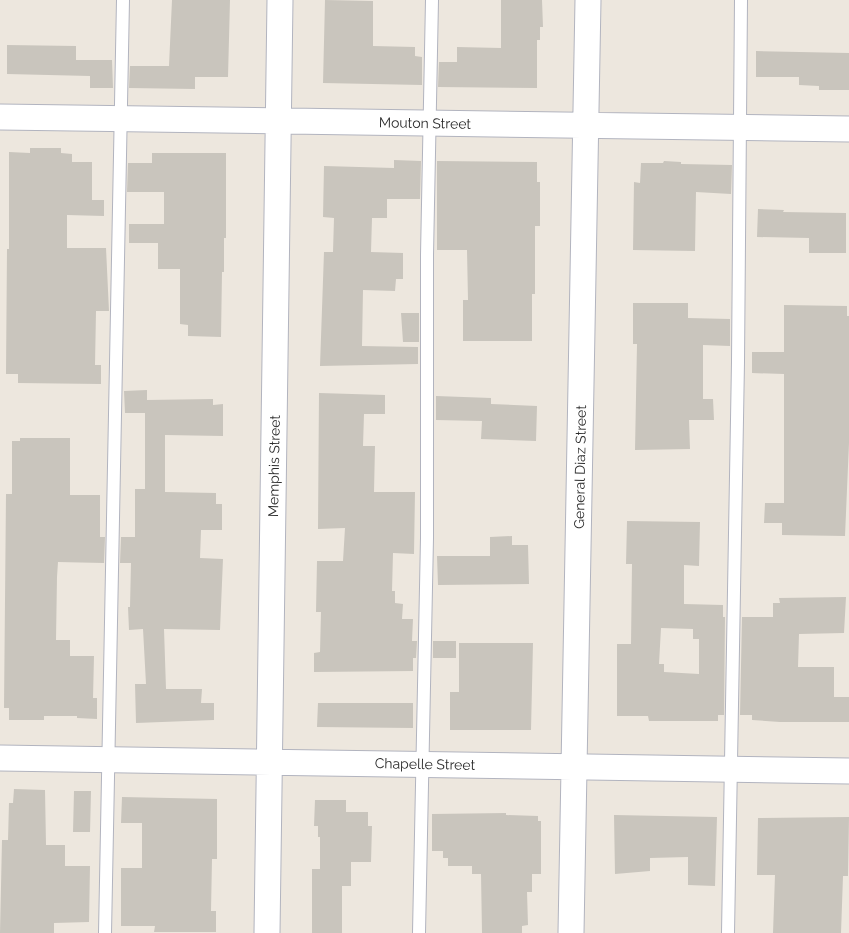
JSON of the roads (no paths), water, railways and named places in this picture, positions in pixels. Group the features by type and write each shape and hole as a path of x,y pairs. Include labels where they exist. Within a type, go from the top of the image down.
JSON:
{"street":[{"name":"Memphis Street","path":"267,933 280,0"},
{"name":"General Diaz Street","path":"570,933 588,0"},
{"name":"Mouton Street","path":"0,117 849,129"},
{"name":"Chapelle Street","path":"0,758 849,770"}],"lane":[{"path":"105,933 123,0"},
{"path":"419,933 428,538 432,0"},
{"path":"728,933 741,0"}]}
